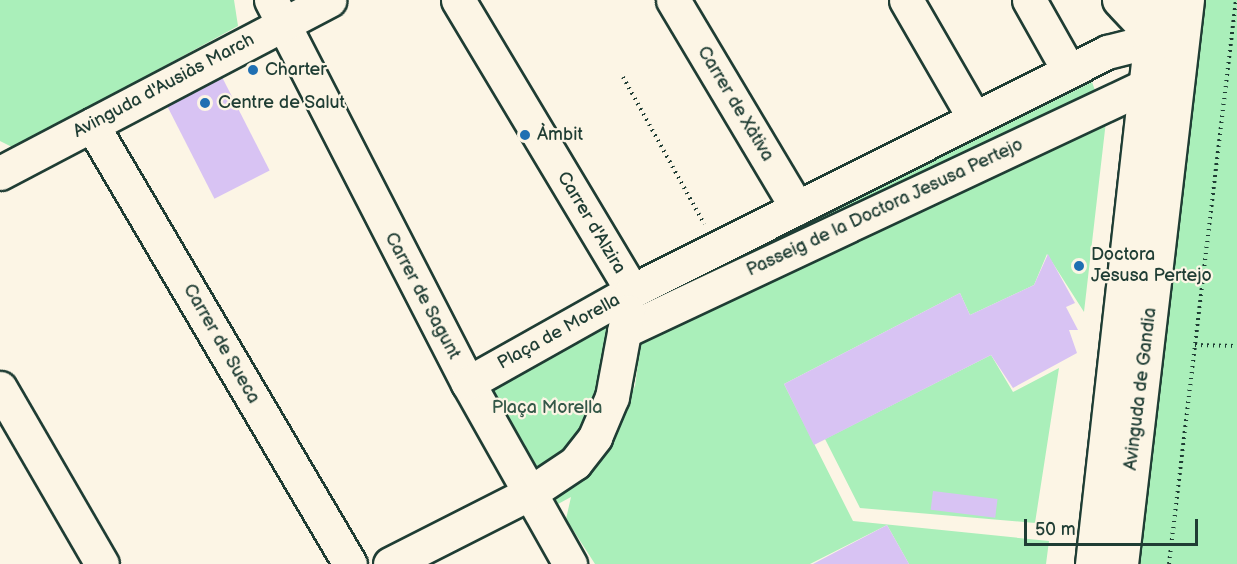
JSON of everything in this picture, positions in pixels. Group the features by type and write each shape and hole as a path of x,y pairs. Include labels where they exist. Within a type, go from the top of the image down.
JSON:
{"street":[{"name":"Avinguda d'Ausiàs March","path":"0,173 92,124 281,8 329,0"},
{"name":"Carrer d'Alzira","path":"458,0 632,291"},
{"name":"Carrer de Xàtiva","path":"673,0 797,208"},
{"path":"906,0 974,118"},
{"path":"1029,0 1069,71"},
{"path":"1119,0 1151,38"},
{"name":"Avinguda de Gandia","path":"1092,564 1155,0"},
{"name":"Avinguda de Gandia","path":"1121,564 1187,0"},
{"name":"Carrer de Sagunt","path":"281,8 468,383 570,564"},
{"name":"Passeig de la Doctora Jesusa Pertejo","path":"632,291 1107,52 1151,38"},
{"name":"Passeig de la Doctora Jesusa Pertejo","path":"624,331 1147,85"},
{"name":"Carrer de Sueca","path":"92,124 350,564"},
{"name":"Plaça de Morella","path":"390,564 530,493 575,463 595,436 612,397 632,291"},
{"name":"Plaça de Morella","path":"468,383 632,291"},
{"path":"0,388 102,564"}],"path":[{"path":"1169,564 1236,0"},
{"path":"623,77 718,248"},
{"path":"1195,345 1237,346"}],"green space":[{"path":"0,0 234,0 238,26 14,148 0,141"},
{"path":"1187,0 1237,0 1237,564 1132,564"},
{"path":"1092,82 1106,121 1084,312 1047,254 1034,285 970,315 960,293 784,384 853,521 1049,541 1046,564 909,564 887,525 810,564 595,564 566,519 571,497 558,504 553,494 598,460 635,386 645,309 682,285"},
{"name":"Plaça Morella","path":"620,311 589,435 527,475 480,388"},
{"path":"991,355 1013,392 1059,368 1035,523 860,508 825,439"}],"building":[{"path":"222,77 270,171 214,199 167,105"},
{"path":"1048,254 1075,303 1066,307 1078,330 1069,330 1077,353 1013,388 991,355 814,445 784,384 960,293 970,315 1034,285"},
{"path":"933,491 998,499 995,518 931,510"},
{"path":"887,525 909,564 813,564"}],"place":[{"name":"Charter","path":"253,70"},
{"name":"Centre de Salut","path":"205,103"},
{"name":"Àmbit","path":"525,135"},
{"name":"Doctora Jesusa Pertejo","path":"1079,266"}]}
